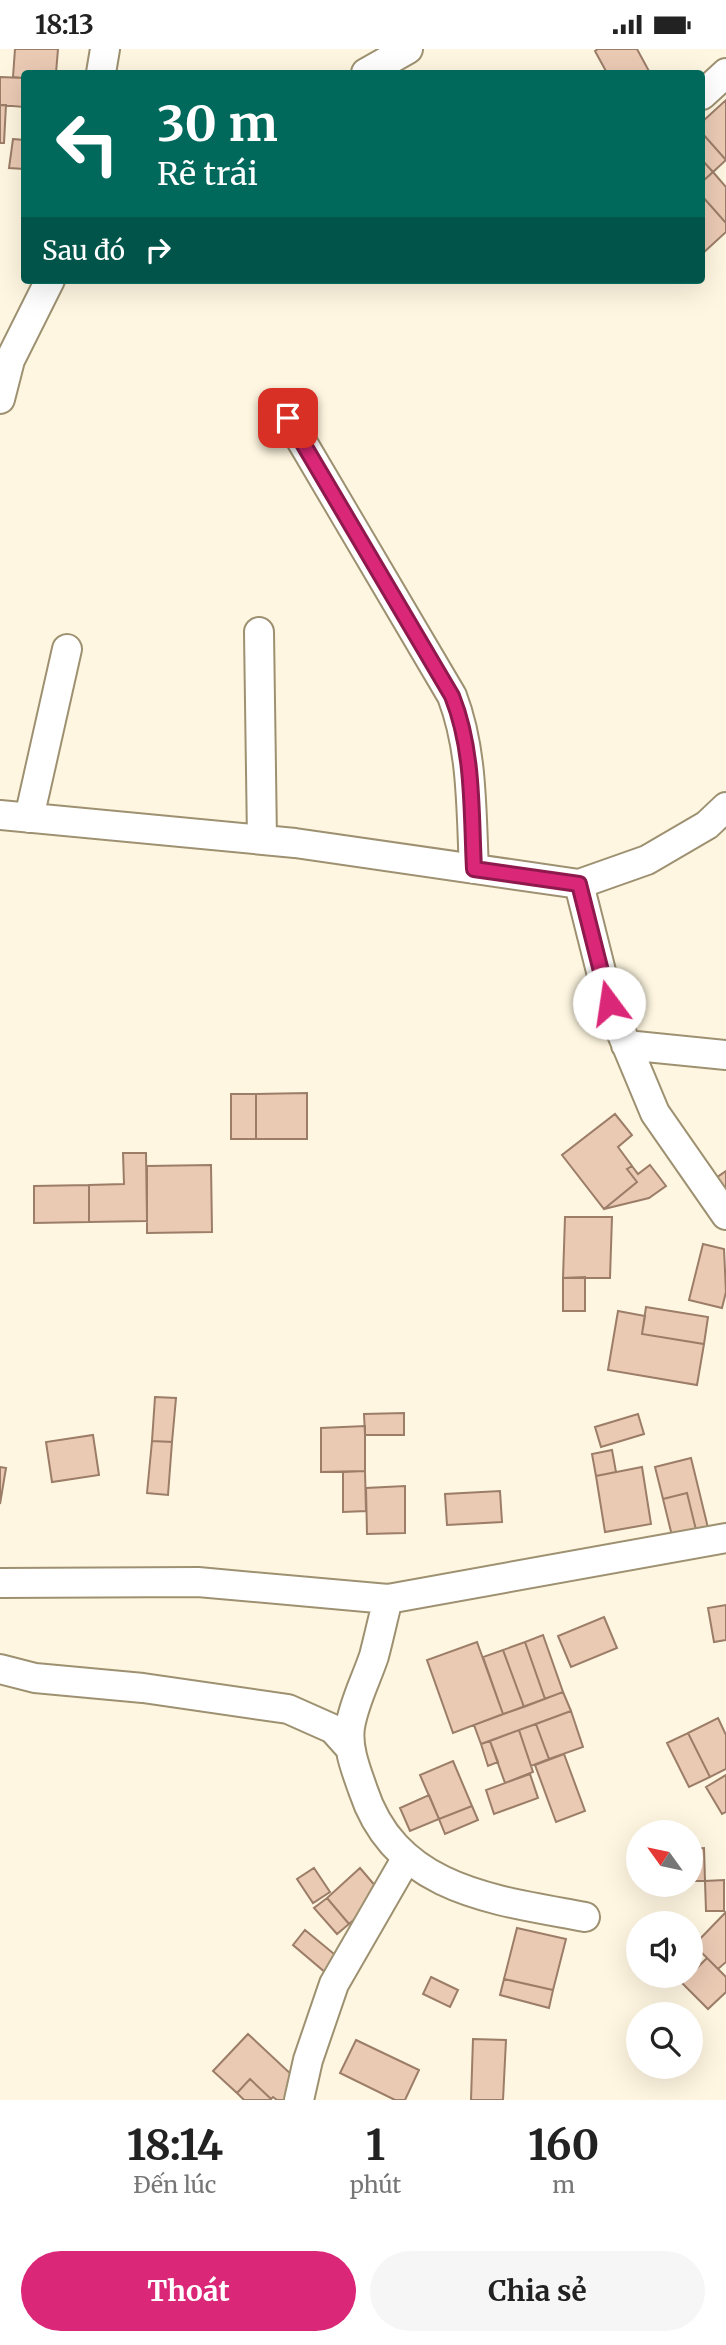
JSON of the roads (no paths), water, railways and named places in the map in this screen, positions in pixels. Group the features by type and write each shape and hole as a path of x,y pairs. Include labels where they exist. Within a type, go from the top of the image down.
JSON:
{"street":[{"path":"102,70 105,49"},
{"path":"371,70 408,49"},
{"path":"705,92 726,73"},
{"path":"0,399 10,360 48,284"},
{"path":"288,418 452,696 463,724 468,759 474,869"},
{"path":"258,632 262,840"},
{"path":"29,818 67,649"},
{"path":"0,815 262,840 579,884 647,860 707,825 726,807"},
{"path":"579,884 609,1003 655,1113 726,1215"},
{"path":"626,1045 726,1055"},
{"path":"0,1583 198,1583 388,1599 726,1538"},
{"path":"388,1599 350,1728 350,1748 369,1808 388,1841 406,1859 431,1875 490,1899 585,1917"},
{"path":"0,1669 35,1678 143,1688 288,1709 333,1729 350,1748"},
{"path":"299,2100 308,2060 334,1985 406,1859"}]}
